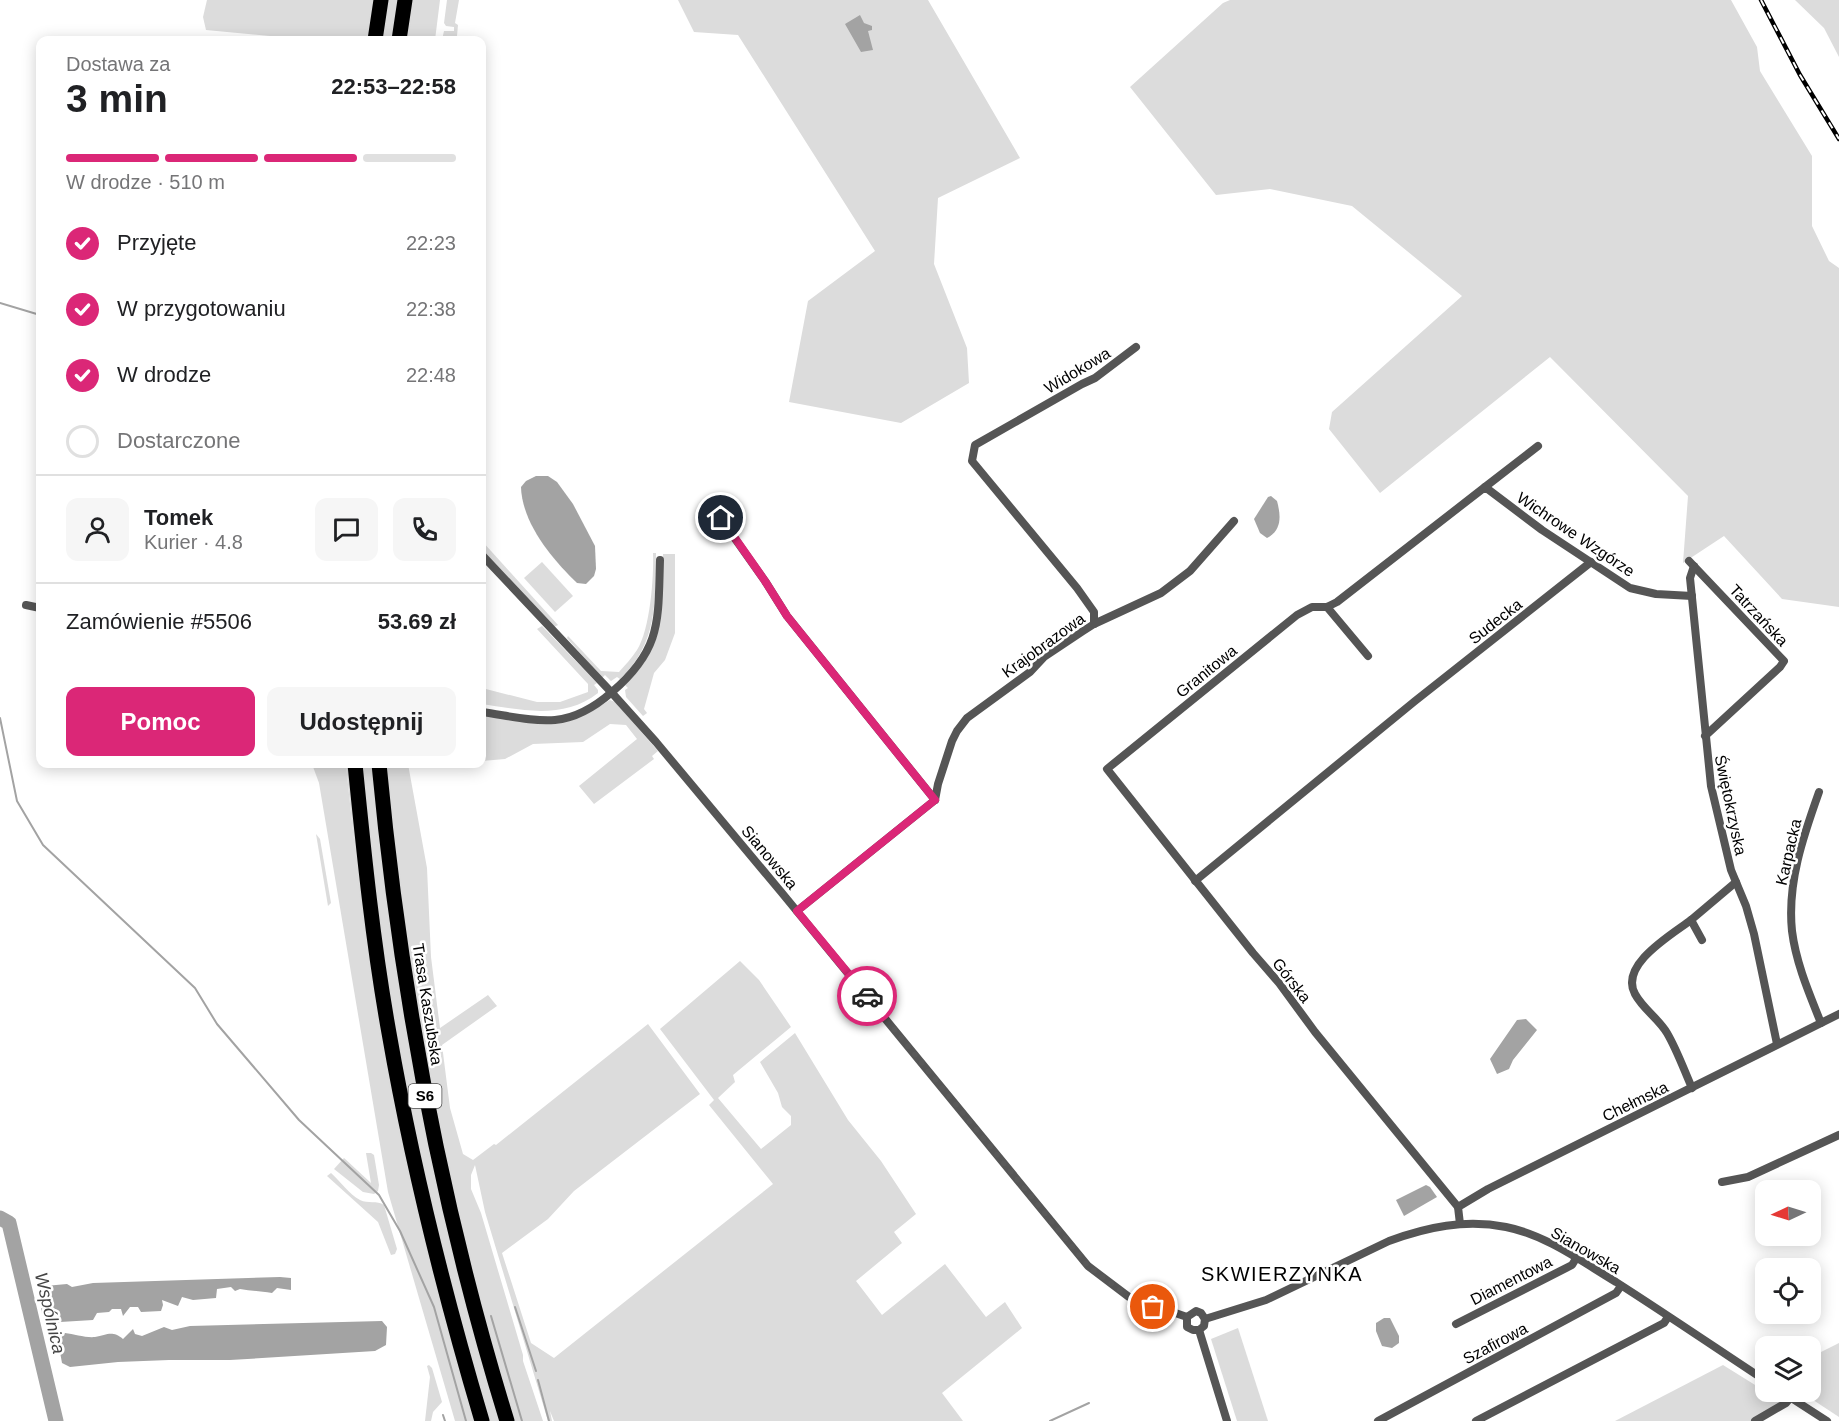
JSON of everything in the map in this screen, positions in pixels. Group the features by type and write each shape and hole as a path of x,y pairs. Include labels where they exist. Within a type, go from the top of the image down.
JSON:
{"highway":[{"path":"376,36 381,0"},
{"path":"400,36 405,0"},
{"name":"S6","path":"355,768 371,913 405,1119 446,1298 482,1421"},
{"name":"Trasa Kaszubska","path":"379,768 394,910 428,1114 469,1291 507,1421"}],"street":[{"name":"Widokowa","path":"1094,624 1094,612 1077,588 972,461 975,445 1095,378 1136,347"},
{"name":"Wichrowe Wzgórze","path":"1327,607 1337,602 1538,446"},
{"name":"Wichrowe Wzgórze","path":"1485,487 1542,531 1630,588 1656,594 1692,596"},
{"path":"710,502 787,616 935,800 797,911"},
{"name":"Krajobrazowa","path":"935,800 952,741 967,718 1030,672 1044,657 1094,624 1161,593 1190,572 1234,521"},
{"name":"Sianowska","path":"486,559 656,742 1088,1266 1129,1297 1186,1317"},
{"path":"486,713 557,720 588,710 612,693 636,670 652,641 658,612 660,560"},
{"name":"Sudecka","path":"1196,881 1415,701 1591,562"},
{"name":"Świętokrzyska","path":"1691,564 1690,579 1706,759 1720,832 1754,934 1777,1044"},
{"name":"Tatrzańska","path":"1691,564 1784,662 1705,736"},
{"path":"26,605 36,607"},
{"name":"Granitowa","path":"1107,769 1297,615 1312,607 1327,607"},
{"path":"1327,607 1368,656"},
{"name":"Górska","path":"1107,769 1279,982 1315,1032 1458,1207"},
{"name":"Karpacka","path":"1819,792 1804,832 1795,868 1792,930 1806,987 1821,1023"},
{"path":"1692,1088 1667,1032 1636,996 1632,987 1632,976 1638,963 1651,950 1736,882"},
{"path":"1691,920 1702,940"},
{"name":"Chełmska","path":"1458,1207 1488,1189 1839,1014"},
{"path":"1722,1182 1748,1178 1839,1135"},
{"path":"1458,1207 1460,1224"},
{"name":"Sianowska","path":"1205,1319 1266,1300 1399,1237 1430,1228 1482,1224 1507,1227 1558,1246 1755,1374"},
{"name":"Diamentowa","path":"1456,1324 1572,1265 1577,1257"},
{"name":"Szafirowa","path":"1378,1421 1616,1293 1621,1286"},
{"path":"1196,1311 1201,1313 1205,1319 1204,1326 1199,1330 1193,1330 1187,1326 1186,1317 1196,1311"},
{"path":"1476,1421 1664,1323 1668,1317"},
{"path":"1199,1330 1227,1421"},
{"path":"1755,1421 1787,1402"},
{"path":"1798,1402 1827,1421"}],"shaded area":[{"path":"207,0 373,0 368,36 270,36 206,30 203,17"},
{"path":"386,0 400,0 395,36 381,36"},
{"path":"412,0 440,0 436,36 407,36"},
{"path":"447,0 459,0 455,23 458,25 457,36 443,36 444,31 454,31 454,27 446,26 444,23"},
{"path":"678,0 928,0 1020,158 938,198 934,264 967,348 969,383 901,423 789,402 808,301 875,251 738,35 694,32"},
{"path":"1230,0 1731,0 1757,47 1760,71 1812,156 1812,226 1829,261 1839,268 1839,607 1782,599 1724,536 1683,563 1688,496 1550,357 1380,493 1329,429 1332,412 1462,296 1352,206 1270,189 1216,195 1130,87 1223,3"},
{"path":"1795,0 1839,0 1839,57 1824,28"},
{"path":"486,545 558,625 554,627 486,554"},
{"path":"653,553 656,553 654,605 652,621 642,651 620,679 617,677 611,681 605,675 602,678 567,638 568,636 601,671 619,672 637,650 645,630 652,589"},
{"path":"663,554 675,554 675,633 665,660 654,673 644,709 647,713 643,716 626,697 625,690 628,688 625,685 639,670 655,640 661,608"},
{"path":"542,562 573,596 555,612 524,578"},
{"path":"542,626 597,683 594,685 598,693 571,707 557,710 527,710 486,705 486,689 537,702 560,702 588,692 588,684 537,629"},
{"path":"610,700 615,702 658,751 652,756 654,759 594,804 579,786 637,739 626,725 610,724 583,742 533,744 505,759 486,761 486,716 536,723 585,715"},
{"path":"313,768 346,768 366,930 394,1096 430,1259 475,1421 455,1421 388,1192 319,783"},
{"path":"359,768 373,768 385,879 502,1421 488,1421 440,1251 389,1005"},
{"path":"385,768 409,768 427,868 431,957 440,1028 488,995 497,1006 442,1045 450,1108 463,1154 473,1160 494,1144 496,1145 648,1024 700,1094 574,1191 548,1219 502,1253 531,1343 554,1358 773,1184 709,1105 714,1100 660,1029 740,961 759,980 791,1027 733,1075 735,1082 718,1098 761,1149 791,1125 791,1116 782,1107 778,1093 760,1062 795,1033 848,1120 881,1161 916,1214 894,1232 902,1243 856,1281 882,1315 945,1264 986,1317 1005,1302 1022,1328 942,1393 963,1421 554,1421 550,1411 552,1421 548,1421 485,1212 475,1165 471,1175 471,1189 481,1213 523,1361 543,1421 515,1421 466,1244 452,1184 427,1065 406,944"},
{"path":"316,834 320,839 331,903 328,906"},
{"path":"366,1153 374,1155 379,1185 378,1191 374,1194 363,1192 334,1169 344,1158 371,1183"},
{"path":"331,1173 360,1200 384,1205 397,1249 395,1254 391,1255 378,1222 327,1176"},
{"path":"1238,1328 1268,1421 1237,1421 1211,1339"},
{"path":"1839,1343 1839,1417 1816,1402 1821,1402 1821,1352"},
{"path":"1723,1365 1755,1385 1755,1402 1781,1402 1780,1405 1750,1421 1615,1421"},
{"path":"427,1366 432,1368 442,1402 433,1412 431,1421 425,1421 430,1377"}],"water":[{"path":"860,15 864,23 872,26 872,30 868,31 873,50 861,52 845,24"},
{"path":"536,476 548,476 557,482 573,504 595,546 596,569 594,576 586,584 577,583 567,573 540,540 533,527 527,514 521,487 526,481"},
{"path":"1271,496 1277,501 1279,522 1272,535 1267,538 1260,533 1254,519 1268,497"},
{"path":"1526,1019 1537,1030 1513,1060 1509,1069 1497,1074 1490,1059 1517,1020"},
{"path":"1426,1185 1437,1197 1404,1216 1396,1200"},
{"path":"291,1278 291,1290 277,1288 272,1293 240,1289 235,1291 231,1287 217,1289 216,1298 193,1300 182,1297 178,1306 162,1300 161,1311 141,1312 138,1307 130,1307 123,1316 121,1309 112,1309 109,1312 97,1313 93,1320 60,1322 51,1326 42,1314 39,1293 46,1292 45,1286 67,1284 72,1287 93,1283"},
{"path":"1384,1318 1390,1318 1399,1336 1399,1343 1392,1348 1382,1346 1376,1331 1376,1323"},
{"path":"382,1321 387,1327 386,1345 375,1351 230,1360 118,1362 70,1367 62,1363 58,1341 65,1333 91,1337 112,1334 123,1339 133,1329 135,1334 142,1336 164,1327 172,1330 190,1326"}],"waterway":[{"path":"0,303 36,314"},
{"path":"0,718 17,801 43,845 195,988 217,1024 299,1120 379,1195 400,1231 434,1307 466,1421"},
{"name":"Wspólnica","path":"0,1218 9,1223 56,1421"},
{"path":"515,1307 536,1371"},
{"path":"491,1316 522,1421"},
{"path":"538,1380 549,1421"},
{"path":"1050,1421 1089,1403"},
{"path":"443,1415 445,1421"}],"railway":[{"path":"1761,0 1800,75 1839,139"}],"way so far":[{"path":"867,996 1088,1266 1129,1297 1153,1307"}],"district":[{"name":"SKWIERZYNKA","path":"1282,1274"}],"route":[{"path":"721,518 787,616 935,800 797,911 867,996"}]}
